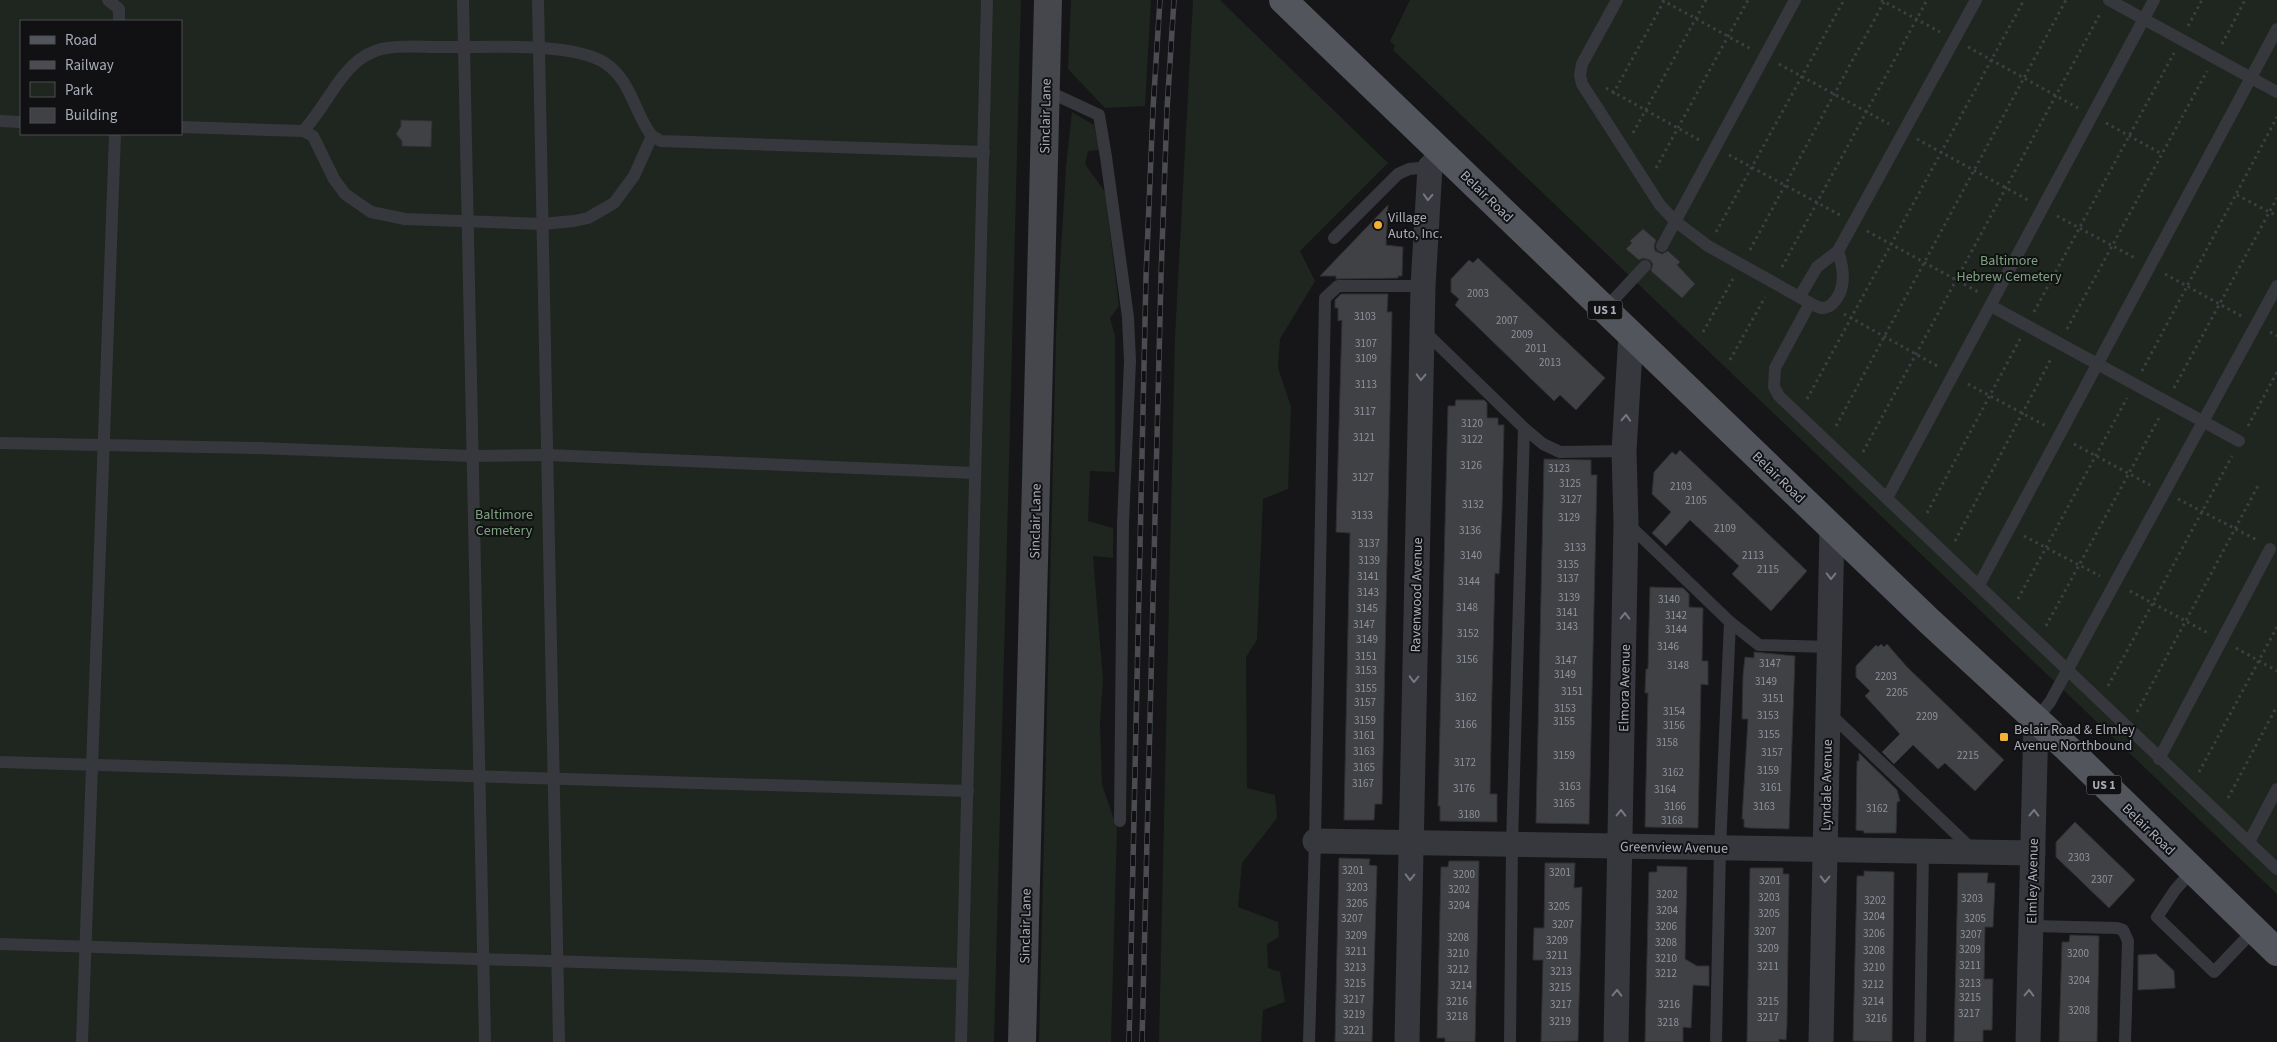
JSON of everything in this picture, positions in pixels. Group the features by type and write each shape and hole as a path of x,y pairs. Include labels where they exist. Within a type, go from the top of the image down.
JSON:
{"main road":[{"name":"Sinclair Lane","path":"1022,1042 1048,0"},
{"name":"Belair Road","path":"1283,0 1436,160 1631,334 2277,952"}],"street":[{"name":"Ravenwood Avenue","path":"1407,1042 1423,286 1436,160"},
{"name":"Elmora Avenue","path":"1616,1042 1626,522 1624,451 1631,334"},
{"name":"Lyndale Avenue","path":"1821,1042 1832,528"},
{"name":"Elmley Avenue","path":"2028,1042 2036,720"},
{"name":"Greenview Avenue","path":"1315,841 2033,853"}],"lane":[{"path":"108,0 121,10"},
{"path":"463,0 485,1042"},
{"path":"538,0 558,1042"},
{"path":"961,1042 987,0"},
{"path":"1617,0 1589,50 1580,74 1582,84 1660,205 1675,221 1708,246 1741,266 1822,308 1829,306 1836,300 1843,280 1843,265 1838,251"},
{"path":"1662,246 1794,0"},
{"path":"1976,0 1838,251 1817,267 1805,300 1775,368 1774,387 1778,396 1798,416 1919,528 2159,759 2277,869"},
{"path":"1887,498 2154,0"},
{"path":"2106,4 2144,18 2277,92"},
{"path":"1979,585 2277,28"},
{"path":"303,131 351,69 359,60 370,53 398,46 539,49 581,55 605,63 628,86 645,127 652,136 661,141 984,152"},
{"path":"1045,90 1099,115 1128,317 1130,361 1122,523 1120,821"},
{"path":"0,121 20,122"},
{"path":"182,127 303,131 313,136 334,178 345,194 361,207 371,212 405,219 542,224 588,218 614,203 634,176 652,136"},
{"path":"82,1042 115,135"},
{"path":"1334,238 1398,174 1436,160"},
{"path":"1604,310 1645,266"},
{"path":"1309,1042 1315,841 1325,298 1338,286 1423,286"},
{"path":"2036,720 2050,702 2116,584 2277,286"},
{"path":"1992,304 2027,326 2239,442"},
{"path":"1422,329 1543,444 1560,452 1624,451"},
{"path":"1510,1042 1512,844 1524,428"},
{"path":"0,443 472,456 547,455 975,473"},
{"path":"1626,522 1730,622 1759,645 1829,647"},
{"path":"2159,759 2270,550"},
{"path":"1716,1042 1720,848 1730,622"},
{"path":"1828,712 1975,852"},
{"path":"0,762 968,791"},
{"path":"2249,842 2277,789"},
{"path":"1920,1042 1923,851"},
{"path":"2192,871 2175,890 2157,917 2214,972 2254,930"},
{"path":"2031,926 2117,928 2123,930 2128,941 2125,1042"},
{"path":"0,944 963,974"}],"path":[{"path":"1601,115 1663,0 2277,336"},
{"path":"1624,150 1706,0"},
{"path":"1646,186 1748,0"},
{"path":"1708,246 1844,0"},
{"path":"1730,360 1927,0"},
{"path":"1798,416 2024,0"},
{"path":"1827,443 2066,0"},
{"path":"1919,528 2202,0"},
{"path":"1947,555 2059,343 2245,0"},
{"path":"1703,332 1785,186 1884,1 2162,154"},
{"path":"1854,468 2106,4"},
{"path":"1580,74 1854,223 1956,280 1992,304"},
{"path":"2009,615 2277,118"},
{"path":"2237,195 2277,216"},
{"path":"2037,642 2277,198"},
{"path":"2100,702 2277,372"},
{"path":"2128,729 2259,484"},
{"path":"2009,528 2153,603 2277,671"},
{"path":"2190,788 2277,627"},
{"path":"2219,815 2277,706"}],"green space":[{"name":"Baltimore Cemetery","path":"0,0 1021,0 994,1042 0,1042"},
{"path":"1071,0 1151,0 1145,106 1105,108 1068,69"},
{"path":"1193,0 1220,0 1388,163 1300,251 1315,281 1280,339 1278,368 1291,407 1288,489 1263,499 1257,640 1246,657 1247,788 1275,795 1277,818 1242,863 1238,907 1278,922 1279,937 1267,944 1268,968 1280,972 1285,1002 1263,1010 1261,1042 1159,1042 1175,337"},
{"name":"Baltimore Hebrew Cemetery","path":"1410,0 2277,0 2277,894 1393,50 1395,46 1390,41"},
{"path":"1072,112 1094,125 1100,150 1088,151 1085,164 1105,192 1119,306 1110,318 1115,336 1115,472 1090,471 1088,521 1113,528 1113,558 1093,556 1103,680 1100,722 1102,785 1117,828 1111,1042 1039,1042 1056,336 1066,167"}],"building":[{"path":"401,120 432,121 431,147 402,146 402,141 396,134 401,126"},
{"name":"Village Auto, Inc.","path":"1388,205 1386,245 1403,247 1402,276 1398,276 1398,278 1336,279 1336,276 1320,276"},
{"path":"1643,229 1656,240 1655,251 1662,254 1668,251 1680,262 1677,265 1695,284 1682,298 1651,271 1653,264 1650,260 1643,258 1639,260 1626,249 1632,243 1630,241"},
{"path":"1478,258 1605,378 1576,410 1560,395 1554,401 1455,305 1459,299 1451,292 1451,279 1469,260 1473,263"},
{"path":"1341,294 1388,294 1387,312 1392,312 1382,804 1375,804 1374,820 1344,820 1350,533 1336,532 1342,320 1338,321 1338,308 1335,308 1335,300"},
{"path":"1456,400 1484,400 1487,403 1487,418 1498,418 1498,425 1504,425 1499,574 1495,573 1490,794 1497,794 1497,822 1440,821 1440,806 1438,806 1448,406 1455,406"},
{"path":"1680,450 1807,571 1771,611 1732,574 1739,566 1690,520 1666,546 1652,533 1671,512 1652,494 1654,472 1672,452 1676,455"},
{"path":"1544,459 1591,460 1591,475 1597,475 1589,824 1536,823"},
{"path":"1650,587 1683,588 1689,594 1689,607 1703,608 1702,661 1708,661 1708,685 1701,684 1698,828 1645,827 1648,693 1645,693 1646,669 1648,669"},
{"path":"1881,644 1884,647 1887,644 1907,667 2004,760 1975,791 1945,763 1938,769 1913,745 1894,764 1882,752 1900,734 1865,696 1870,691 1856,677 1856,666 1876,645 1878,647"},
{"path":"1754,652 1795,656 1789,829 1744,827 1744,819 1742,819 1748,719 1742,719 1743,675 1745,657 1754,658"},
{"path":"1859,753 1897,790 1900,801 1897,802 1896,833 1864,833 1864,831 1856,830 1857,761 1859,761"},
{"path":"2075,822 2135,880 2109,908 2056,857 2056,842"},
{"path":"1339,858 1370,859 1369,865 1377,866 1372,1042 1335,1042"},
{"path":"1449,861 1479,861 1475,1042 1445,1042 1445,1038 1437,1038 1441,867 1448,867"},
{"path":"1545,863 1575,863 1574,888 1582,887 1578,1041 1541,1042 1543,960 1533,960 1534,928 1544,928"},
{"path":"1657,866 1687,867 1685,959 1697,966 1709,966 1709,986 1693,985 1691,1028 1683,1027 1683,1042 1645,1042 1649,872 1657,872"},
{"path":"1750,868 1783,868 1783,874 1789,874 1787,1024 1786,1040 1779,1039 1779,1042 1747,1042"},
{"path":"1864,871 1894,872 1892,1042 1853,1041 1857,876 1864,876"},
{"path":"1958,873 1988,873 1987,883 1995,883 1993,927 1985,927 1984,979 1993,979 1992,1030 1983,1030 1983,1042 1954,1042"},
{"path":"2070,935 2099,936 2097,1042 2059,1042 2062,942 2069,942"},
{"path":"2156,954 2174,971 2175,988 2138,990 2138,955"}],"railway":[{"path":"1129,1042 1146,277 1160,0"},
{"path":"1142,1042 1161,277 1167,109 1174,0"}],"place":[{"name":"Village Auto, Inc.","path":"1378,225"},
{"name":"Belair Road & Elmley Avenue Northbound","path":"2004,737"}]}
